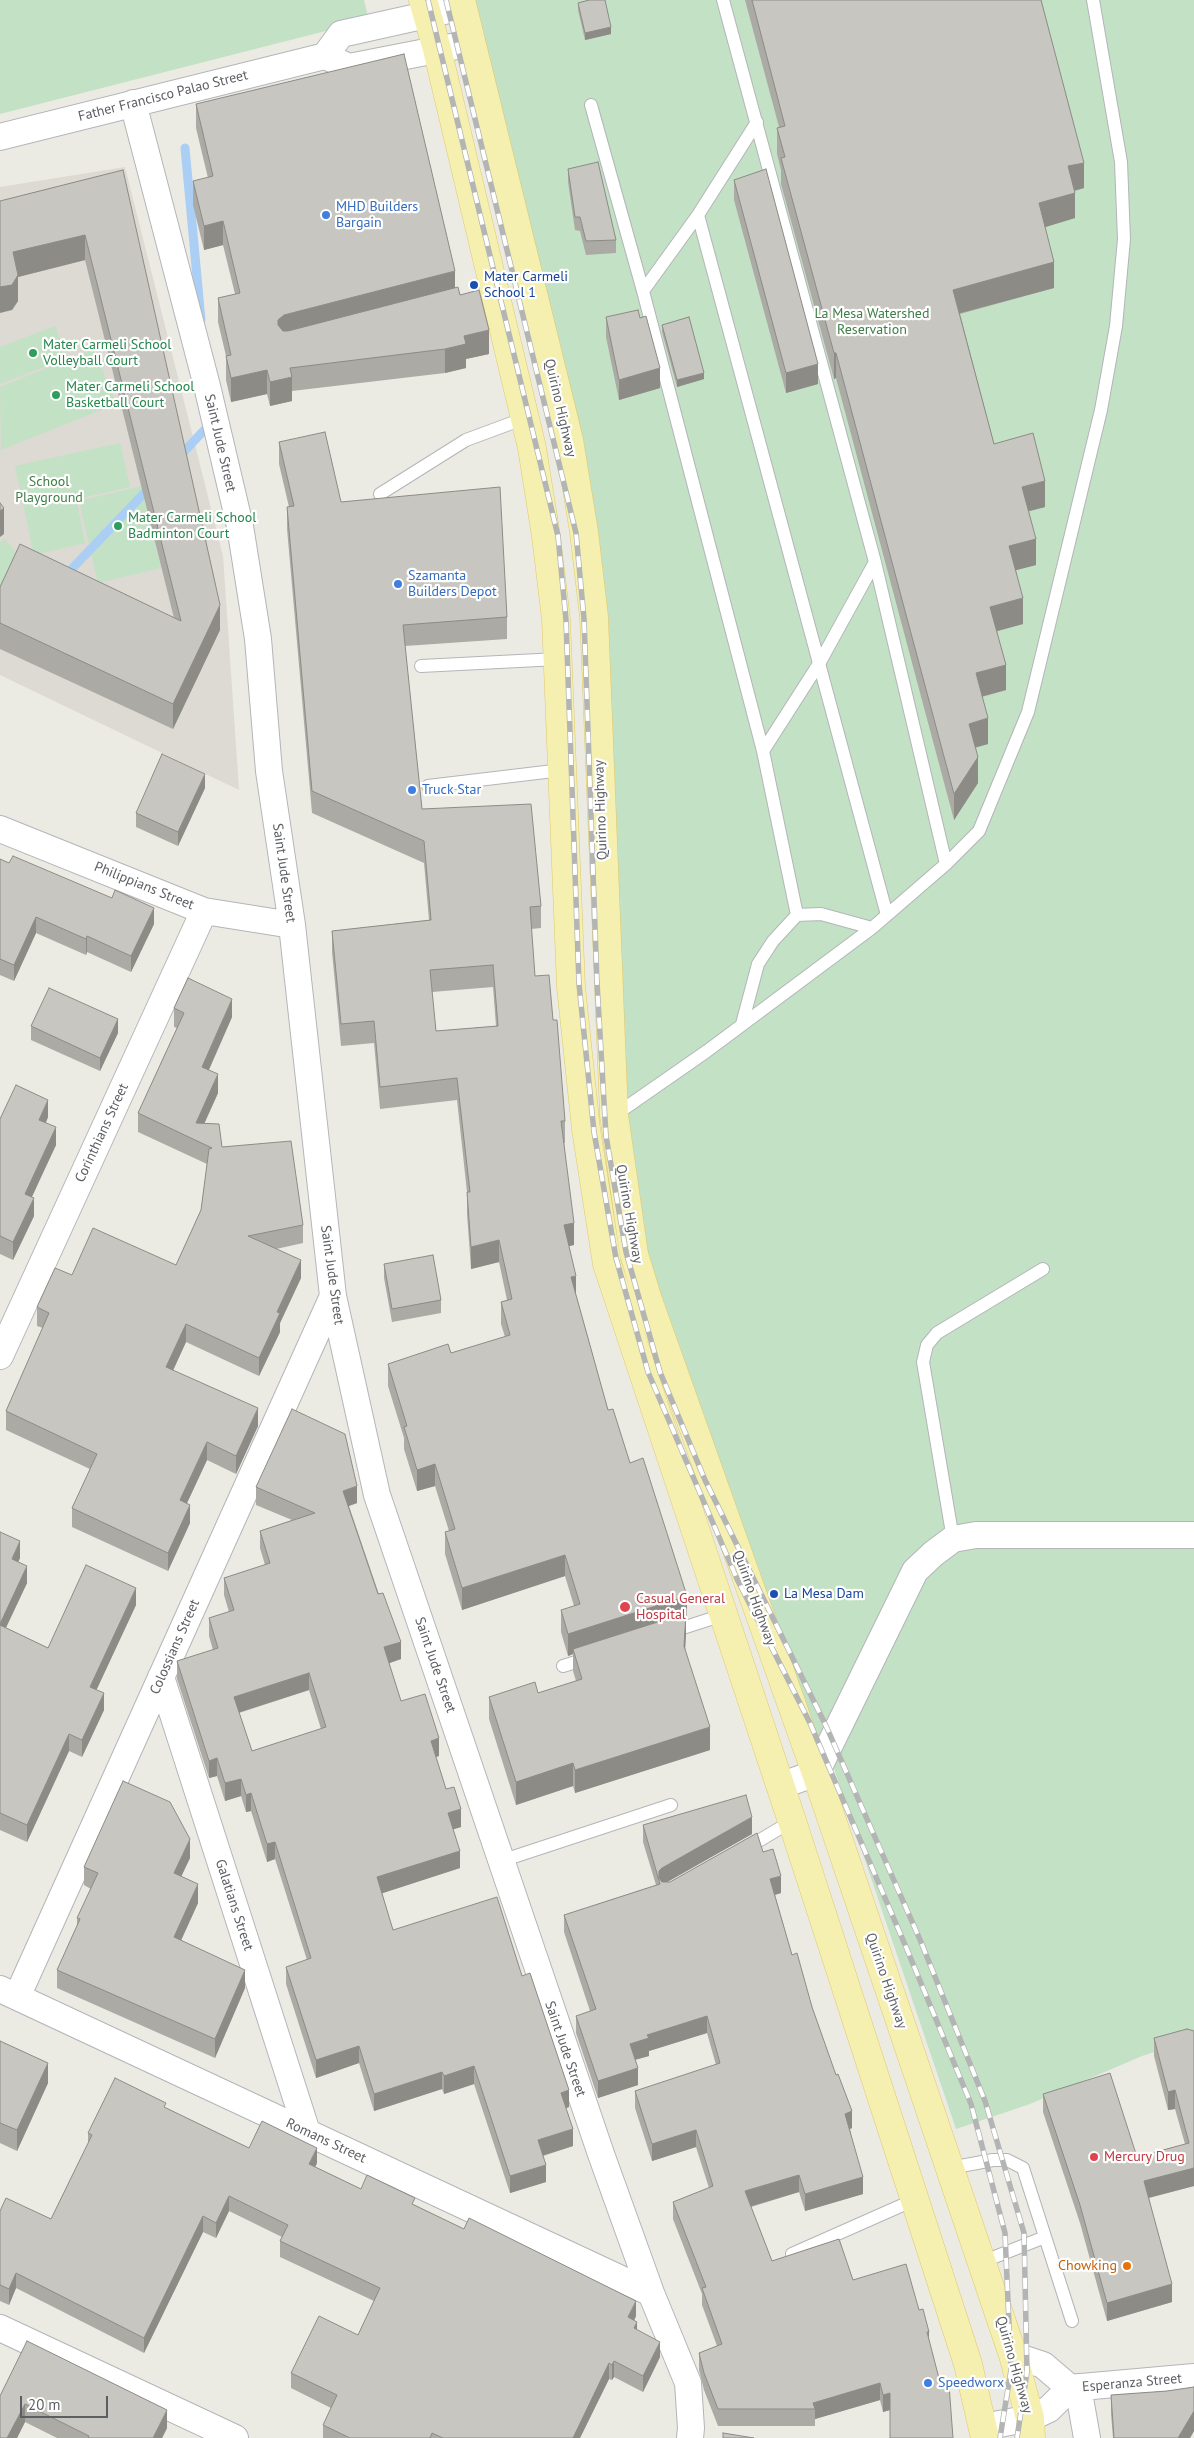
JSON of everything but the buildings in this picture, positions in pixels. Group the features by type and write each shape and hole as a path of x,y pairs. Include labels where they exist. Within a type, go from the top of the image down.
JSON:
{"main road":[{"name":"Quirino Highway","path":"462,4 569,440 584,532 594,617 614,1115 634,1254 648,1300 816,1773 982,2262 1013,2355 1030,2428"},
{"path":"425,8 437,50 491,294 532,448 546,536 556,619 571,986 586,1129 607,1264 792,1821 968,2364 984,2432"}],"street":[{"path":"462,4 425,8 341,34 325,56 349,67 472,43"},
{"name":"Father Francisco Palao Street","path":"0,137 325,56"},
{"name":"Saint Jude Street","path":"133,103 207,386 240,526 258,639 269,771 292,925 333,1296 377,1495 601,2154 651,2293 688,2383 690,2438"},
{"name":"Philippians Street","path":"0,828 204,910 292,925"},
{"name":"Corinthians Street","path":"0,1356 204,910"},
{"name":"Colossians Street","path":"9,1993 161,1678 333,1296"},
{"path":"780,1786 816,1773 915,1571 932,1554 953,1539 976,1535 1194,1535"},
{"name":"Galatians Street","path":"161,1678 307,2132"},
{"name":"Romans Street","path":"9,1993 651,2293"},
{"path":"0,2328 235,2438"},
{"name":"Esperanza Street","path":"1013,2355 1043,2365 1074,2388"},
{"name":"Esperanza Street","path":"984,2432 1030,2428 1074,2388 1194,2377"},
{"path":"1074,2388 1086,2438"}],"lane":[{"path":"723,0 875,562 946,864"},
{"path":"586,1129 614,1115 872,928 946,864 980,831 1028,712 1101,410 1116,326 1124,239 1121,162 1093,0"},
{"path":"591,105 643,291 763,751 797,915"},
{"path":"643,291 698,215 757,122"},
{"path":"698,215 887,915"},
{"path":"380,494 466,440 520,420 521,401"},
{"path":"763,751 820,662 875,562"},
{"path":"421,666 558,659"},
{"path":"428,786 562,770"},
{"path":"742,1024 758,964 773,941 797,915 821,914 872,928"},
{"path":"953,1539 923,1362 927,1345 937,1333 1043,1269"},
{"path":"659,1635 723,1615"},
{"path":"563,1666 597,1655"},
{"path":"502,1861 671,1805"},
{"path":"730,1857 792,1821"},
{"path":"950,2168 992,2160 1007,2160 1023,2168 1072,2321"},
{"path":"792,2254 914,2200"},
{"path":"982,2262 1045,2237"}],"shaded area":[{"path":"125,167 223,556 239,790 0,675 0,187"}],"green space":[{"path":"0,0 364,0 369,20 0,114"},
{"name":"La Mesa Watershed Reservation","path":"461,0 1194,0 1194,2045 1186,2042 1142,2056 1030,2104 956,2129 827,1748 816,1773 634,1254 594,617"},
{"name":"Mater Carmeli School Volleyball Court","path":"55,326 67,358 0,384 0,347"},
{"name":"Mater Carmeli School Basketball Court","path":"94,349 116,404 1,450 0,387"},
{"name":"School Playground","path":"120,443 130,487 76,499 85,543 34,555 15,466"},
{"name":"Mater Carmeli School Badminton Court","path":"142,486 161,568 98,583 79,501"},
{"path":"5,539 21,559 0,606 0,542"}],"waterway":[{"path":"185,148 201,320"},
{"path":"178,458 209,425 209,420"},
{"path":"64,577 150,487"}],"railway":[{"path":"428,0 558,536 566,620 579,984 594,1132 616,1258 648,1372 737,1579 810,1723 971,2104 1005,2233 1011,2370 1000,2438"},
{"path":"446,0 576,533 584,619 597,983 606,1136 626,1252 660,1372 705,1480 827,1728 921,1942 985,2101 1024,2233 1027,2372 1017,2438"}],"place":[{"name":"MHD Builders Bargain","path":"326,215"},
{"name":"Mater Carmeli School 1","path":"474,285"},
{"name":"Mater Carmeli School Volleyball Court","path":"33,353"},
{"name":"Mater Carmeli School Basketball Court","path":"56,395"},
{"name":"Mater Carmeli School Badminton Court","path":"118,526"},
{"name":"Szamanta Builders Depot","path":"398,584"},
{"name":"Truck Star","path":"412,790"},
{"name":"La Mesa Dam","path":"774,1594"},
{"name":"Casual General Hospital","path":"625,1607"},
{"name":"Mercury Drug","path":"1094,2157"},
{"name":"Chowking","path":"1127,2266"},
{"name":"Speedworx","path":"928,2383"}]}
